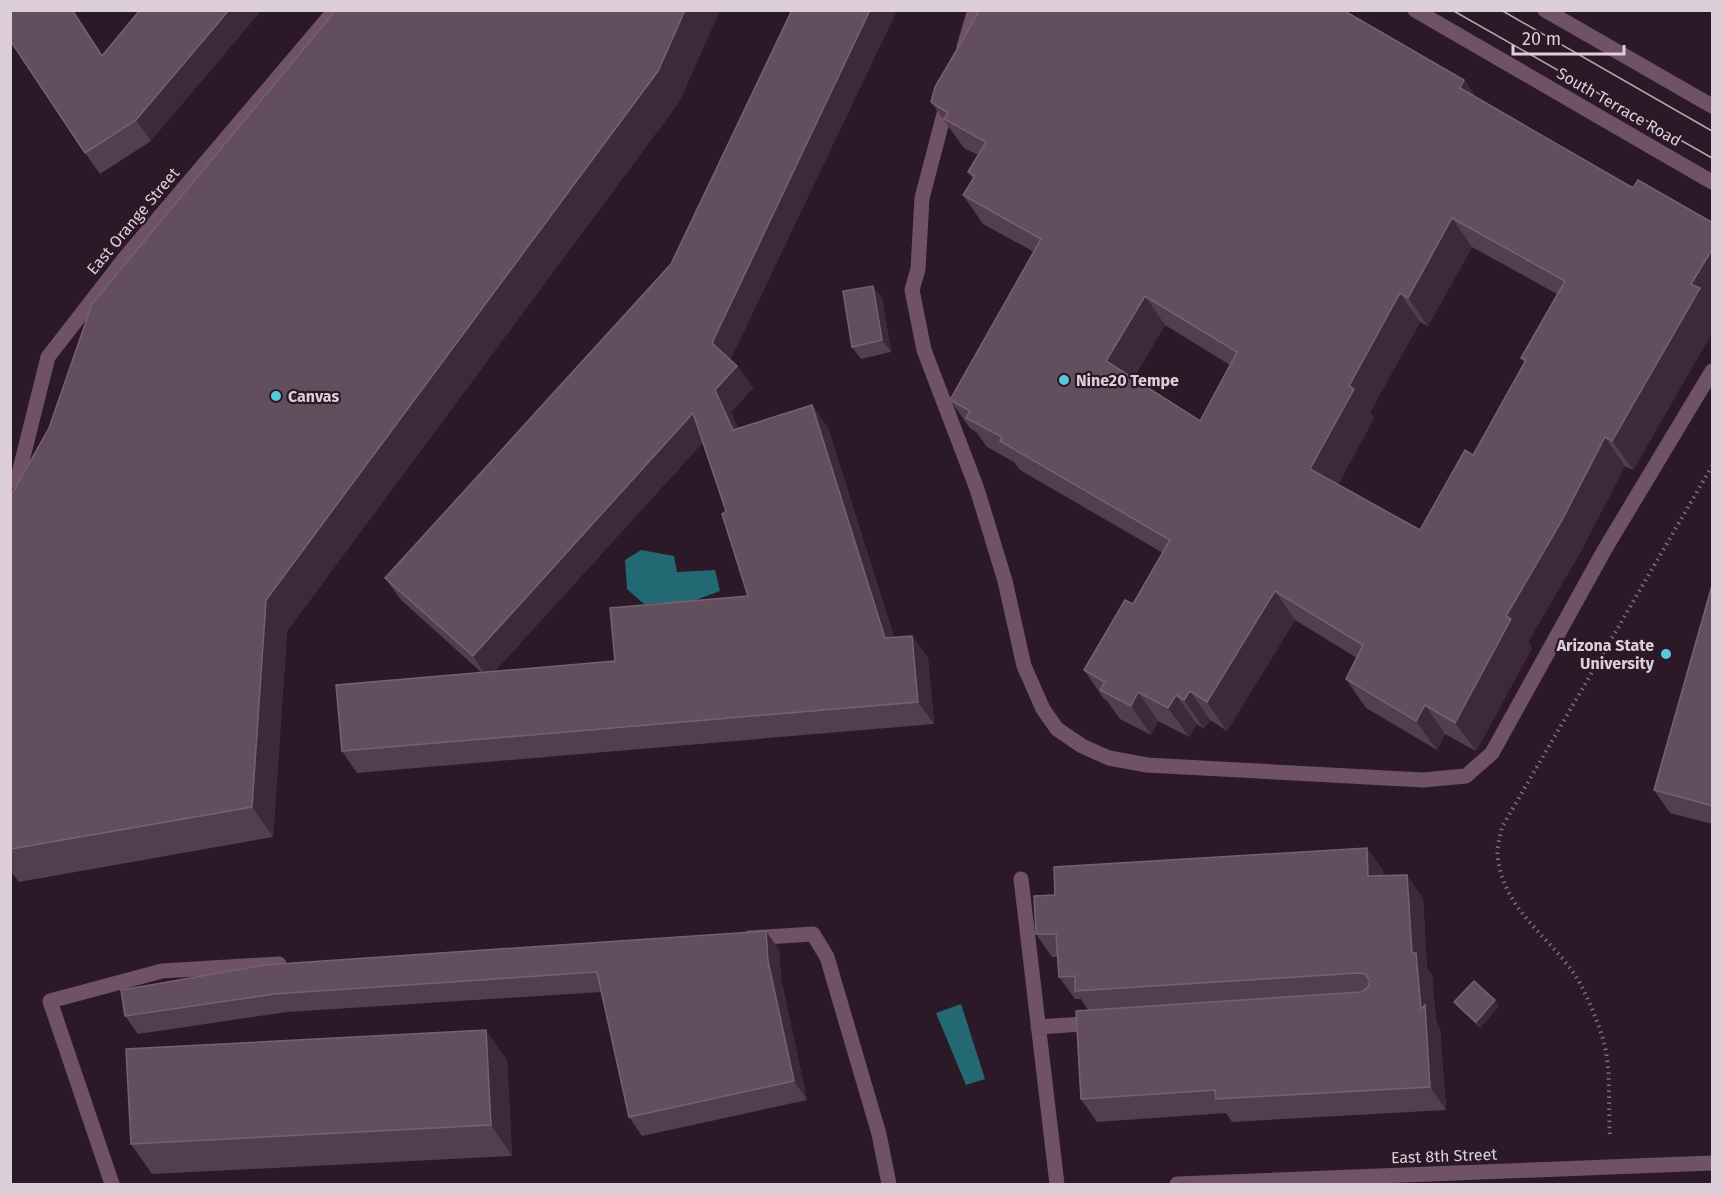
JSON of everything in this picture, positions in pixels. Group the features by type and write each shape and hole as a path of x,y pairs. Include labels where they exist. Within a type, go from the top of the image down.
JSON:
{"street":[{"name":"East Orange Street","path":"10,482 19,473 48,357 128,254 335,10"},
{"path":"959,64 975,10"},
{"name":"South Terrace Road","path":"1415,10 1713,182"},
{"path":"1545,10 1713,106"},
{"path":"952,86 921,198 918,269 912,290 924,350 977,489 1005,581 1024,666 1042,709 1057,729 1082,746 1109,758 1147,765 1402,779 1466,776 1492,753 1605,549 1713,371"},
{"path":"1021,879 1057,1185"},
{"path":"732,939 813,934 827,957 834,980 879,1134 889,1185"},
{"path":"112,1185 50,1001 162,971 294,963"},
{"path":"1038,1027 1108,1023"},
{"name":"East 8th Street","path":"1177,1185 1713,1164"}],"path":[{"path":"1610,1134 1605,1048 1594,1015 1581,985 1562,957 1517,910 1503,881 1497,857 1502,827 1713,466"}],"water":[{"path":"641,550 674,556 677,572 715,570 720,591 693,601 644,604 627,589 625,560"},
{"path":"961,1004 985,1079 966,1085 936,1013"}],"building":[{"path":"10,10 72,10 102,56 140,10 229,10 136,120 85,153 10,40"},
{"name":"Canvas","path":"336,10 685,10 658,71 266,600 252,807 10,849 10,494 49,428 92,304"},
{"path":"792,10 870,10 712,343 737,366 715,390 733,430 812,405 885,638 912,636 918,702 342,751 336,685 615,661 610,608 748,596 722,514 726,511 693,413 473,656 385,578 671,264"},
{"name":"Nine20 Tempe","path":"980,10 1343,10 1464,80 1460,88 1633,188 1638,180 1713,223 1713,248 1691,284 1700,288 1612,441 1605,437 1561,522 1506,616 1511,619 1455,723 1425,705 1416,721 1346,679 1363,645 1275,591 1207,702 1190,691 1184,700 1176,695 1168,708 1138,692 1131,706 1100,690 1105,682 1084,670 1125,600 1133,604 1170,540 1000,441 1002,437 966,418 970,411 950,400 1041,239 963,195 975,176 968,172 986,142 944,119 948,113 931,102 935,87","holes":["1452,218 1565,281 1521,358 1526,360 1473,455 1465,450 1420,530 1310,469 1354,389 1349,386 1400,293 1408,298","1145,296 1237,352 1200,421 1106,361"]},
{"path":"873,286 882,340 852,347 843,291"},
{"path":"1713,582 1713,806 1654,790"},
{"path":"1367,848 1368,876 1407,875 1412,953 1416,953 1421,1009 1425,1005 1430,1087 1216,1099 1215,1090 1081,1099 1076,1011 1361,992 1368,987 1370,981 1365,974 1359,973 1075,991 1075,976 1059,977 1056,934 1036,934 1034,896 1055,895 1054,867"},
{"path":"766,931 768,961 794,1081 629,1117 597,972 274,994 125,1016 121,990 264,965"},
{"path":"1474,981 1495,1000 1476,1022 1454,1002"},
{"path":"486,1030 491,1125 131,1144 126,1049"}],"tram line":[{"path":"1452,10 1712,158"},
{"path":"1501,10 1712,131"}],"place":[{"name":"Nine20 Tempe","path":"1064,380"},
{"name":"Canvas","path":"276,396"},
{"name":"Arizona State University","path":"1666,654"}]}
